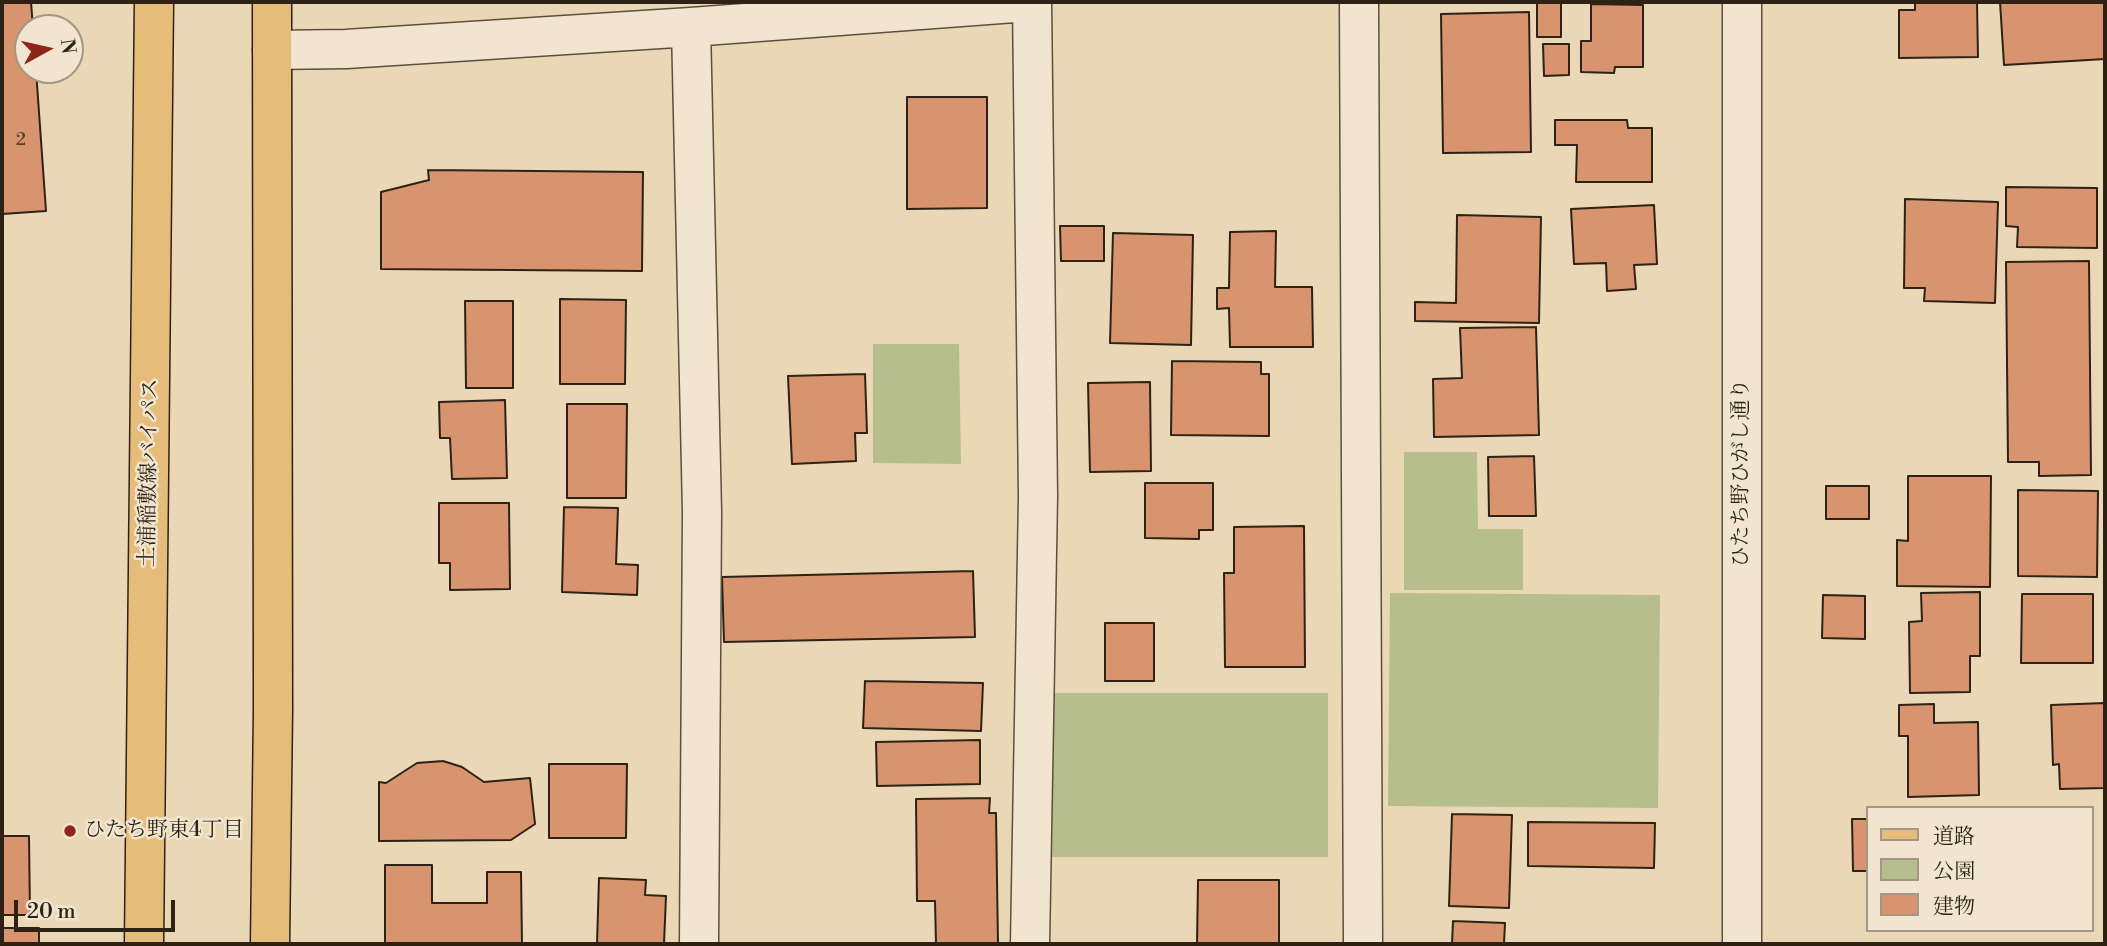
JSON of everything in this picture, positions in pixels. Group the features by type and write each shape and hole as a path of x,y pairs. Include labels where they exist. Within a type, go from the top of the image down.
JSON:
{"main road":[{"name":"土浦稲敷線バイパス","path":"144,944 154,2"},
{"path":"270,944 273,710 272,2"}],"street":[{"path":"272,50 346,49 1030,2 1038,502 1030,944"},
{"path":"1359,2 1363,944"},
{"name":"ひたち野ひがし通り","path":"1741,2 1742,944"},
{"path":"691,27 702,512 699,944"}],"green space":[{"path":"873,344 959,344 961,464 873,463"},
{"path":"1404,452 1477,452 1478,529 1523,529 1523,590 1404,590"},
{"path":"1390,593 1660,595 1658,808 1388,806"},
{"path":"1052,693 1328,693 1328,857 1051,857"}],"building":[{"path":"2,2 31,2 32,14 14,14 14,84 37,84 46,211 2,214"},
{"path":"1537,2 1561,2 1561,37 1537,37"},
{"path":"1915,2 1977,2 1978,57 1899,58 1899,10 1915,10"},
{"path":"2000,2 2105,2 2105,59 2004,65"},
{"path":"1591,4 1643,5 1643,67 1615,67 1614,73 1581,72 1581,41 1591,41"},
{"path":"1529,12 1531,152 1443,153 1441,14"},
{"path":"1543,44 1569,44 1569,75 1544,76"},
{"path":"907,97 987,97 987,208 907,209"},
{"path":"1555,120 1627,120 1628,128 1652,128 1652,182 1576,182 1577,145 1555,145"},
{"path":"428,170 643,172 642,271 381,269 381,192 429,180"},
{"path":"2006,187 2097,188 2097,248 2017,247 2018,227 2006,226"},
{"path":"1905,199 1998,202 1995,303 1924,301 1925,288 1904,288"},
{"path":"1654,205 1657,264 1634,265 1636,289 1607,291 1606,263 1574,264 1571,209"},
{"path":"1457,215 1541,217 1539,323 1415,321 1415,302 1456,303"},
{"path":"1060,226 1104,226 1104,261 1061,261"},
{"path":"1276,231 1275,287 1312,287 1313,347 1230,347 1229,308 1217,309 1217,288 1229,288 1230,232"},
{"path":"1113,233 1193,235 1191,345 1110,343"},
{"path":"2089,261 2091,475 2039,476 2039,462 2008,462 2006,262"},
{"path":"560,299 626,300 625,384 560,384"},
{"path":"465,301 513,301 513,388 466,388"},
{"path":"1536,327 1539,435 1434,437 1433,379 1462,378 1460,328"},
{"path":"1172,361 1261,362 1261,374 1269,374 1269,436 1171,435"},
{"path":"865,374 867,433 855,433 856,461 792,464 788,376"},
{"path":"1150,382 1151,471 1090,472 1088,383"},
{"path":"505,400 507,478 452,479 450,438 440,438 439,402"},
{"path":"567,404 627,404 626,498 567,498"},
{"path":"1534,456 1536,516 1489,516 1488,457"},
{"path":"1908,476 1991,476 1990,587 1897,586 1897,540 1908,541"},
{"path":"1145,483 1213,483 1213,530 1199,530 1199,539 1145,538"},
{"path":"1826,486 1869,486 1869,519 1826,519"},
{"path":"2018,490 2098,491 2097,577 2018,576"},
{"path":"439,503 509,503 510,589 450,590 450,563 439,563"},
{"path":"564,507 618,508 616,564 638,565 637,595 562,592"},
{"path":"1304,526 1305,667 1225,667 1224,573 1234,573 1234,527"},
{"path":"973,571 975,637 724,642 722,577"},
{"path":"1980,592 1980,656 1970,656 1970,692 1910,693 1909,622 1922,621 1921,593"},
{"path":"2022,594 2093,594 2093,663 2021,663"},
{"path":"1823,595 1865,596 1865,639 1822,638"},
{"path":"1105,623 1154,623 1154,681 1105,681"},
{"path":"865,681 983,683 981,731 863,728"},
{"path":"2105,703 2105,788 2060,789 2059,764 2053,765 2051,705"},
{"path":"1934,704 1934,723 1978,722 1979,795 1908,797 1908,736 1899,736 1899,705"},
{"path":"980,740 980,784 877,786 876,742"},
{"path":"443,761 462,767 484,782 530,778 535,824 511,840 379,841 379,782 386,783 417,763"},
{"path":"549,764 627,764 626,838 549,838"},
{"path":"990,798 989,813 996,813 998,944 936,944 935,901 917,901 916,799"},
{"path":"1452,814 1512,815 1509,908 1449,906"},
{"path":"1852,819 1866,819 1866,871 1853,871"},
{"path":"1528,822 1655,823 1654,868 1528,866"},
{"path":"2,836 29,836 30,915 2,915"},
{"path":"385,865 432,865 432,903 487,903 487,872 521,872 522,944 385,944"},
{"path":"599,878 646,880 645,895 666,896 664,944 597,944"},
{"path":"1198,880 1279,880 1279,944 1197,944"},
{"path":"1453,921 1505,923 1504,944 1452,944"},
{"path":"2,928 39,928 39,944 2,944"}],"place":[{"name":"ひたち野東4丁目","path":"70,831"}]}
